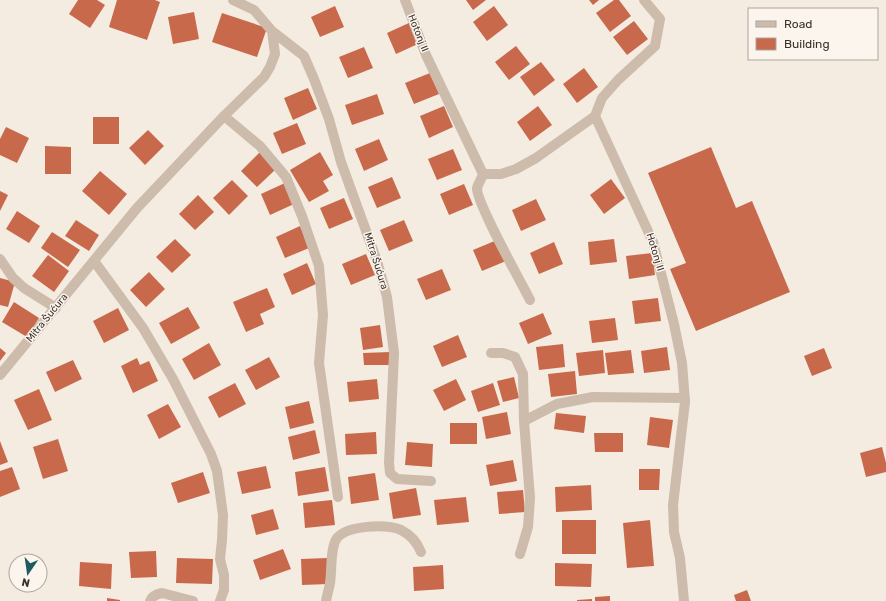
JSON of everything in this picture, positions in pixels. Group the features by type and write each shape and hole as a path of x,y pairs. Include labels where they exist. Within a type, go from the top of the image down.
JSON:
{"street":[{"name":"Mitra Šućura","path":"233,0 254,10 272,31 304,56 314,79 377,261 387,297 394,354 389,463 390,474 397,479 432,482"},
{"name":"Hotonj II","path":"405,0 426,56 483,174"},
{"path":"530,300 489,220 479,197 477,188 483,174 501,174 516,169 536,158 595,116 602,98 618,80 655,46 660,19 644,0"},
{"name":"Mitra Šućura","path":"0,375 137,208 224,116 264,77 275,54 272,31"},
{"path":"224,116 260,146 286,177 302,216 319,266 323,315 319,363 338,497"},
{"name":"Hotonj II","path":"595,116 653,242 674,324 682,363 685,398 673,505 674,532 680,558 685,596 684,601"},
{"path":"0,259 13,278 24,288 56,308"},
{"path":"94,261 143,328 173,379 218,472 223,515 220,559 224,574 224,590 220,601"},
{"path":"491,353 503,353 515,357 522,374 530,498 528,527 520,554"},
{"path":"524,421 557,404 593,396 685,398"},
{"path":"326,601 330,585 333,547 337,538 346,531 380,526 400,530 411,536 418,544 421,552"},
{"path":"150,601 151,598 162,593 193,601"}],"building":[{"path":"78,0 97,0 105,5 90,28 69,14"},
{"path":"117,0 155,0 160,2 147,40 109,27"},
{"path":"466,0 486,0 473,10"},
{"path":"589,0 599,0 593,5"},
{"path":"614,0 619,0 631,16 610,32 596,13"},
{"path":"335,6 344,27 320,37 311,17"},
{"path":"494,6 508,25 487,41 473,22"},
{"path":"194,12 199,39 173,44 168,17"},
{"path":"222,13 267,28 257,57 212,42"},
{"path":"634,21 648,39 627,55 613,37"},
{"path":"411,22 420,43 396,54 387,33"},
{"path":"516,46 530,64 509,80 495,62"},
{"path":"364,47 373,68 348,78 339,57"},
{"path":"541,62 555,80 534,96 520,77"},
{"path":"584,68 598,87 577,103 563,84"},
{"path":"430,73 439,94 414,104 405,83"},
{"path":"308,88 317,109 293,120 284,98"},
{"path":"377,94 384,114 352,125 345,105"},
{"path":"444,106 453,127 429,138 420,116"},
{"path":"538,106 552,125 530,141 517,122"},
{"path":"93,117 119,117 119,144 93,144"},
{"path":"297,123 306,144 282,154 273,133"},
{"path":"6,127 29,138 17,163 0,155 0,139"},
{"path":"148,130 164,146 145,165 129,148"},
{"path":"379,139 388,160 364,171 355,149"},
{"path":"45,146 71,147 71,174 45,174"},
{"path":"711,147 736,208 752,201 790,292 696,331 670,269 686,263 648,173"},
{"path":"453,149 462,170 437,180 428,159"},
{"path":"260,152 276,169 257,187 241,171"},
{"path":"320,152 333,175 323,181 329,191 309,202 290,170"},
{"path":"100,171 127,194 109,215 82,191"},
{"path":"392,177 401,198 377,208 368,187"},
{"path":"611,179 625,198 604,214 590,195"},
{"path":"232,180 248,196 229,215 213,198"},
{"path":"285,183 294,204 270,215 261,194"},
{"path":"464,184 473,205 449,215 440,194"},
{"path":"0,191 8,195 0,211"},
{"path":"198,195 214,212 195,230 179,214"},
{"path":"344,198 353,219 329,229 320,208"},
{"path":"536,199 546,220 521,231 512,210"},
{"path":"17,211 40,226 29,243 6,229"},
{"path":"76,220 99,235 89,251 65,236"},
{"path":"404,220 413,241 389,251 380,230"},
{"path":"300,226 309,248 285,258 276,237"},
{"path":"52,232 80,250 68,267 41,248"},
{"path":"175,239 191,255 172,273 156,257"},
{"path":"614,239 617,262 590,265 588,242"},
{"path":"497,240 506,261 482,271 473,250"},
{"path":"554,242 563,264 539,274 530,253"},
{"path":"652,253 655,275 629,279 626,256"},
{"path":"366,254 375,275 351,285 342,264"},
{"path":"48,255 69,271 54,292 32,276"},
{"path":"307,263 316,284 292,295 283,274"},
{"path":"442,269 451,290 426,300 417,279"},
{"path":"149,272 165,289 146,307 130,290"},
{"path":"0,278 15,282 8,307 0,305"},
{"path":"267,288 275,307 260,314 264,324 246,332 233,302"},
{"path":"658,298 661,321 635,324 632,301"},
{"path":"14,302 39,318 27,337 2,322"},
{"path":"188,307 200,328 171,344 159,323"},
{"path":"118,308 129,330 104,343 93,321"},
{"path":"543,313 552,334 528,344 519,323"},
{"path":"615,318 618,340 592,343 589,321"},
{"path":"380,325 383,347 363,350 360,328"},
{"path":"458,335 467,357 442,367 433,346"},
{"path":"209,343 221,365 194,380 182,359"},
{"path":"563,344 565,367 539,370 536,347"},
{"path":"667,347 670,370 644,373 641,351"},
{"path":"0,348 6,353 0,361"},
{"path":"824,348 832,368 812,376 804,356"},
{"path":"603,350 605,373 579,376 576,353"},
{"path":"631,350 634,373 608,375 605,353"},
{"path":"390,352 390,365 364,365 363,353"},
{"path":"269,357 280,377 256,390 245,370"},
{"path":"137,358 140,365 149,361 158,381 133,393 121,366"},
{"path":"73,360 82,379 55,392 46,372"},
{"path":"575,371 577,394 551,397 548,374"},
{"path":"514,377 519,398 503,402 497,381"},
{"path":"377,379 379,399 349,402 347,382"},
{"path":"456,379 466,400 444,411 433,390"},
{"path":"235,383 246,404 219,418 208,397"},
{"path":"493,383 500,405 478,412 471,391"},
{"path":"39,389 52,420 28,430 14,400"},
{"path":"309,401 314,423 290,429 285,407"},
{"path":"168,404 181,427 159,439 147,415"},
{"path":"507,412 511,434 486,439 482,417"},
{"path":"556,413 586,416 584,433 554,429"},
{"path":"650,417 673,420 669,448 647,445"},
{"path":"450,423 477,423 477,444 450,444"},
{"path":"315,430 320,453 293,460 288,437"},
{"path":"376,432 377,454 346,455 345,434"},
{"path":"594,433 623,433 623,452 595,452"},
{"path":"58,439 68,471 43,479 33,447"},
{"path":"0,441 8,462 0,465"},
{"path":"407,442 433,444 432,467 405,465"},
{"path":"882,447 886,463 886,472 866,477 860,453"},
{"path":"513,460 517,481 490,486 486,465"},
{"path":"266,466 271,488 242,494 237,472"},
{"path":"12,467 20,489 0,497 0,471"},
{"path":"325,467 329,491 298,496 295,472"},
{"path":"639,469 660,469 659,490 639,490"},
{"path":"203,472 210,493 178,503 171,483"},
{"path":"375,473 379,500 351,504 348,477"},
{"path":"591,485 592,510 556,512 555,487"},
{"path":"416,488 421,515 393,519 389,493"},
{"path":"523,490 525,512 499,514 497,492"},
{"path":"466,497 469,522 437,525 434,500"},
{"path":"332,500 335,525 305,528 303,503"},
{"path":"273,509 279,529 256,535 251,515"},
{"path":"562,520 596,520 596,554 562,554"},
{"path":"650,520 654,566 627,568 623,523"},
{"path":"283,549 291,569 260,580 253,560"},
{"path":"156,551 157,577 131,578 129,552"},
{"path":"177,558 213,559 212,584 176,583"},
{"path":"327,558 328,584 302,585 301,559"},
{"path":"80,562 112,564 111,589 79,586"},
{"path":"555,563 592,564 591,587 555,586"},
{"path":"443,565 444,589 414,591 413,567"},
{"path":"747,590 751,601 736,601 734,595"},
{"path":"610,596 610,601 595,601 595,597"},
{"path":"107,598 120,600 120,601 107,601"},
{"path":"592,599 592,601 577,601 577,600"}]}
